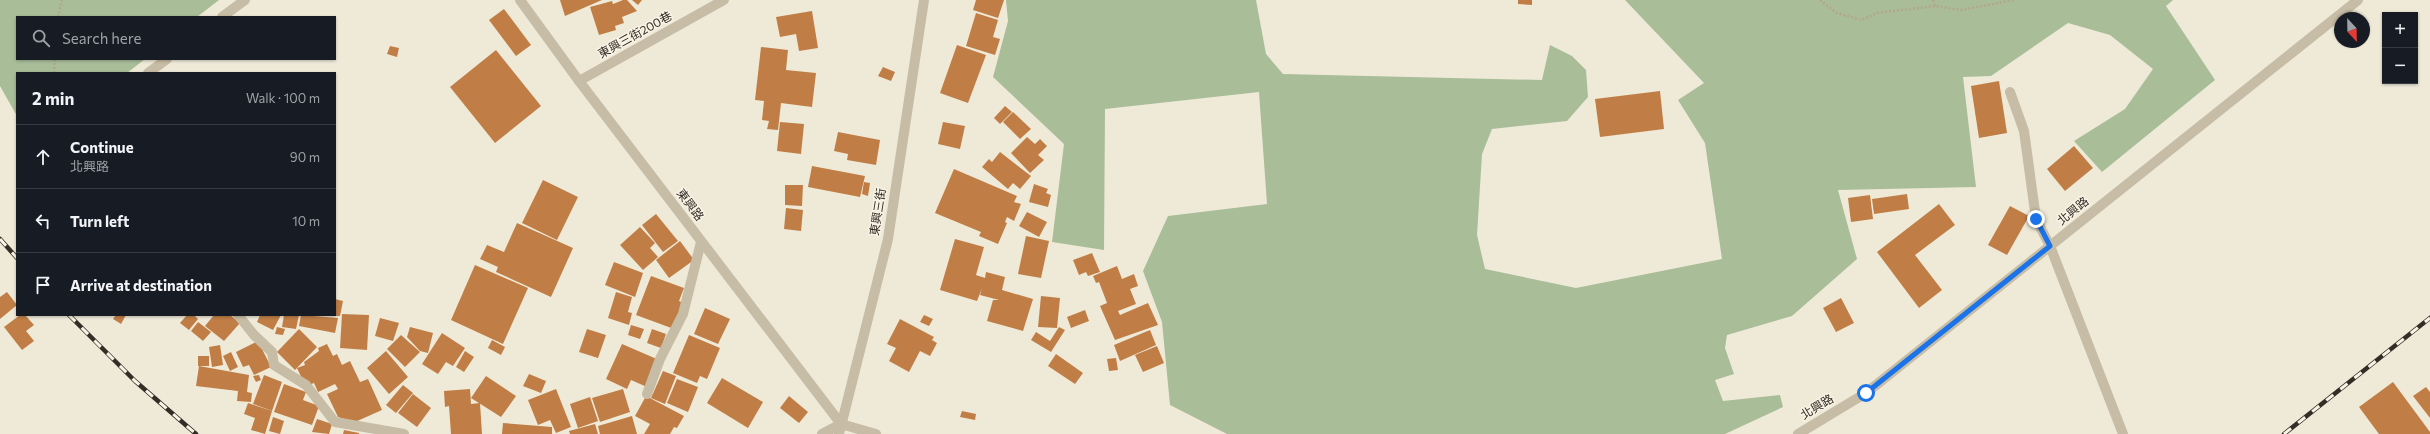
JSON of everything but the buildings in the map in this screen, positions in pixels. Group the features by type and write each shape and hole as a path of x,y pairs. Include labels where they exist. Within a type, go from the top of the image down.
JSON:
{"street":[{"path":"223,16 245,0"},
{"name":"東興路","path":"520,0 840,429"},
{"name":"東興三街200巷","path":"579,81 724,0"},
{"name":"東興三街","path":"840,429 888,239 924,0"},
{"name":"北興路","path":"1798,434 1866,393 2358,0"},
{"path":"149,72 166,60"},
{"path":"2010,92 2024,131 2036,219 2050,246 2122,434"},
{"path":"647,394 660,359 683,314 701,242"},
{"path":"239,316 254,335 272,352 274,365 306,385 335,422 404,434"},
{"path":"822,434 840,429 876,434"}],"path":[{"path":"58,16 62,0"},
{"path":"1820,0 1837,12 1861,20 1877,13 1935,6 1961,10 2014,0"},
{"path":"1933,0 1935,6"},
{"path":"54,72 55,60"}],"green space":[{"path":"0,0 219,0 198,16 16,16 16,60 144,60 128,72 16,72 16,114 0,86"},
{"path":"1006,0 1256,0 1266,54 1283,74 1542,80 1550,45 1572,56 1586,70 1588,97 1567,121 1492,129 1482,154 1477,235 1485,269 1576,288 1722,259 1705,143 1678,100 1704,83 1625,0 2173,0 2166,6 2215,80 2102,172 2074,141 2125,109 2153,69 2110,35 2068,23 1991,76 1963,77 1976,187 1838,190 1857,259 1792,316 1727,335 1725,348 1734,374 1715,380 1723,401 1780,395 1783,407 1725,434 1227,434 1170,405 1162,322 1143,271 1168,216 1267,204 1259,92 1105,109 1104,250 1052,242 1064,144 993,77 1008,21"}],"railway":[{"path":"0,239 16,257"},
{"path":"70,316 135,381 196,434"},
{"path":"2284,434 2430,318"}],"route":[{"path":"1866,393 2050,246 2036,219"}]}
